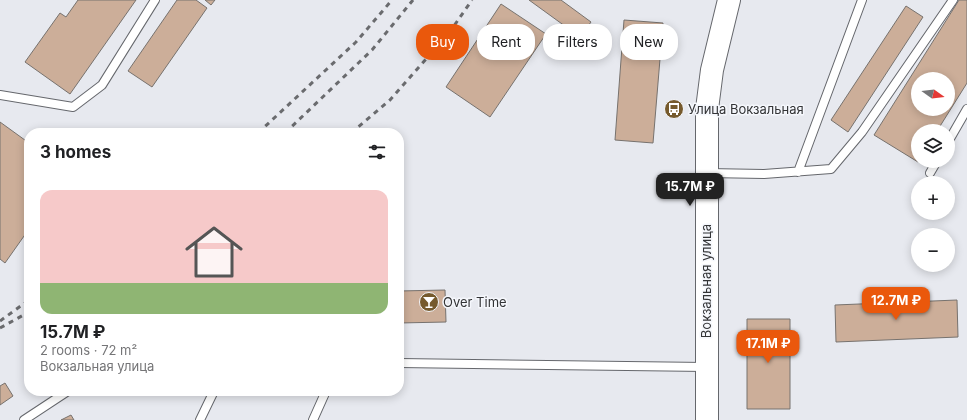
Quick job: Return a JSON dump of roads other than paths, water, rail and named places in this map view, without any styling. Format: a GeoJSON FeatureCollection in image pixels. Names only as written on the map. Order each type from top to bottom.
{"type":"FeatureCollection","features":[{"type":"Feature","properties":{"kind":"main road","name":"Вокзальная улица"},"geometry":{"type":"LineString","coordinates":[[707,420],[707,108],[712,70],[729,0]]}},
{"type":"Feature","properties":{"kind":"lane"},"geometry":{"type":"LineString","coordinates":[[0,95],[72,107],[102,85],[155,0]]}},
{"type":"Feature","properties":{"kind":"lane"},"geometry":{"type":"LineString","coordinates":[[798,172],[862,0]]}},
{"type":"Feature","properties":{"kind":"lane"},"geometry":{"type":"LineString","coordinates":[[707,173],[764,174],[831,170],[862,132],[954,0]]}},
{"type":"Feature","properties":{"kind":"lane"},"geometry":{"type":"LineString","coordinates":[[955,129],[967,108]]}},
{"type":"Feature","properties":{"kind":"lane"},"geometry":{"type":"LineString","coordinates":[[930,173],[933,168]]}},
{"type":"Feature","properties":{"kind":"lane"},"geometry":{"type":"LineString","coordinates":[[404,362],[706,366]]}},
{"type":"Feature","properties":{"kind":"lane"},"geometry":{"type":"LineString","coordinates":[[24,420],[60,396]]}},
{"type":"Feature","properties":{"kind":"lane"},"geometry":{"type":"LineString","coordinates":[[200,420],[212,396]]}},
{"type":"Feature","properties":{"kind":"lane"},"geometry":{"type":"LineString","coordinates":[[313,420],[324,396]]}},
{"type":"Feature","properties":{"kind":"railway"},"geometry":{"type":"LineString","coordinates":[[263,128],[356,42],[392,0]]}},
{"type":"Feature","properties":{"kind":"railway"},"geometry":{"type":"LineString","coordinates":[[290,128],[372,50],[413,0]]}},
{"type":"Feature","properties":{"kind":"railway"},"geometry":{"type":"LineString","coordinates":[[357,128],[390,100],[449,33],[472,0]]}},
{"type":"Feature","properties":{"kind":"railway"},"geometry":{"type":"LineString","coordinates":[[0,321],[24,304]]}},
{"type":"Feature","properties":{"kind":"railway"},"geometry":{"type":"LineString","coordinates":[[0,328],[24,315]]}},
{"type":"Feature","properties":{"kind":"place","name":"Улица Вокзальная"},"geometry":{"type":"Point","coordinates":[674,109]}},
{"type":"Feature","properties":{"kind":"place","name":"Over Time"},"geometry":{"type":"Point","coordinates":[429,302]}}]}
